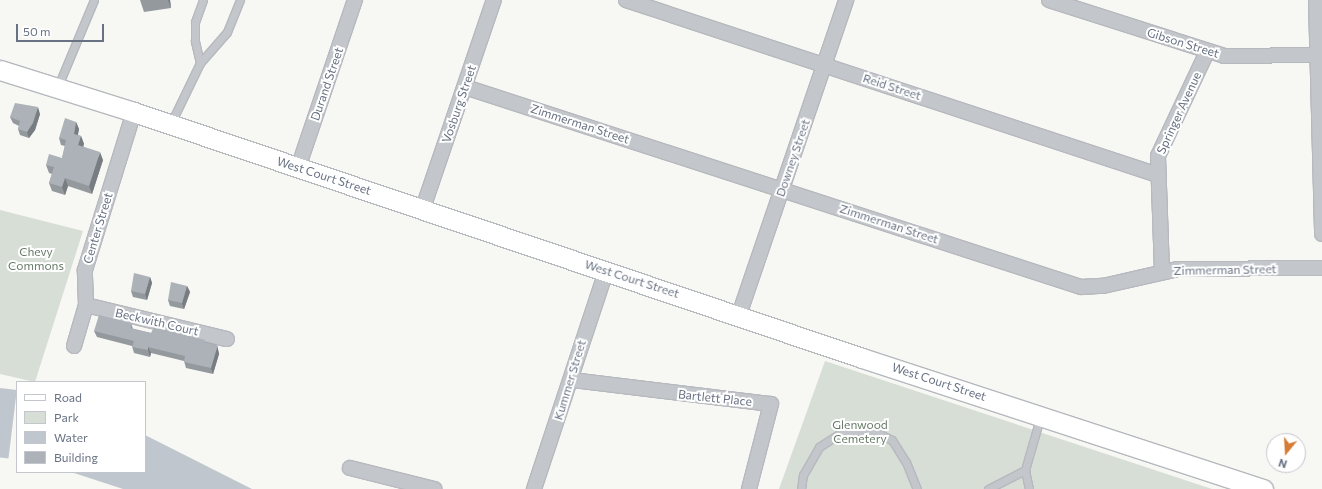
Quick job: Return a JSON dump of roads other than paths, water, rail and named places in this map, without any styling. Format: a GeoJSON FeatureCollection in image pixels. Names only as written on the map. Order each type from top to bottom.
{"type":"FeatureCollection","features":[{"type":"Feature","properties":{"kind":"street","name":"Durand Street"},"geometry":{"type":"LineString","coordinates":[[298,168],[355,0]]}},
{"type":"Feature","properties":{"kind":"street","name":"Vosburg Street"},"geometry":{"type":"LineString","coordinates":[[423,208],[494,0]]}},
{"type":"Feature","properties":{"kind":"street","name":"Reid Street"},"geometry":{"type":"LineString","coordinates":[[626,0],[1158,175]]}},
{"type":"Feature","properties":{"kind":"street","name":"Downey Street"},"geometry":{"type":"LineString","coordinates":[[739,315],[846,0]]}},
{"type":"Feature","properties":{"kind":"street","name":"Gibson Street"},"geometry":{"type":"LineString","coordinates":[[1049,0],[1207,52],[1224,56],[1320,55]]}},
{"type":"Feature","properties":{"kind":"street"},"geometry":{"type":"LineString","coordinates":[[1316,0],[1320,55],[1322,234]]}},
{"type":"Feature","properties":{"kind":"street","name":"Springer Avenue"},"geometry":{"type":"LineString","coordinates":[[1162,272],[1158,156],[1207,52]]}},
{"type":"Feature","properties":{"kind":"street","name":"West Court Street"},"geometry":{"type":"LineString","coordinates":[[0,70],[134,112],[1040,416],[1263,489]]}},
{"type":"Feature","properties":{"kind":"street","name":"Zimmerman Street"},"geometry":{"type":"LineString","coordinates":[[465,87],[1081,287],[1103,286],[1178,269],[1322,268]]}},
{"type":"Feature","properties":{"kind":"street","name":"Center Street"},"geometry":{"type":"LineString","coordinates":[[74,346],[86,305],[85,270],[134,112]]}},
{"type":"Feature","properties":{"kind":"street","name":"Kummer Street"},"geometry":{"type":"LineString","coordinates":[[534,489],[572,380],[578,352],[606,271]]}},
{"type":"Feature","properties":{"kind":"street","name":"Beckwith Court"},"geometry":{"type":"LineString","coordinates":[[86,305],[228,339]]}},
{"type":"Feature","properties":{"kind":"street","name":"Bartlett Place"},"geometry":{"type":"LineString","coordinates":[[572,380],[771,404],[749,489]]}},
{"type":"Feature","properties":{"kind":"street"},"geometry":{"type":"LineString","coordinates":[[350,468],[434,489]]}},
{"type":"Feature","properties":{"kind":"lane"},"geometry":{"type":"LineString","coordinates":[[57,88],[94,0]]}},
{"type":"Feature","properties":{"kind":"lane"},"geometry":{"type":"LineString","coordinates":[[200,63],[195,41],[195,22],[203,0]]}},
{"type":"Feature","properties":{"kind":"lane"},"geometry":{"type":"LineString","coordinates":[[170,125],[200,63],[227,32],[240,0]]}},
{"type":"Feature","properties":{"kind":"lane"},"geometry":{"type":"LineString","coordinates":[[1029,489],[1025,470],[1040,416]]}},
{"type":"Feature","properties":{"kind":"lane"},"geometry":{"type":"LineString","coordinates":[[801,489],[803,475],[819,447],[844,431],[874,431],[892,440],[906,462],[917,489]]}},
{"type":"Feature","properties":{"kind":"lane"},"geometry":{"type":"LineString","coordinates":[[988,489],[1025,470]]}},
{"type":"Feature","properties":{"kind":"water"},"geometry":{"type":"Polygon","coordinates":[[[0,388],[16,390],[8,459],[0,458],[0,388]]]}},
{"type":"Feature","properties":{"kind":"water"},"geometry":{"type":"Polygon","coordinates":[[[146,436],[252,489],[123,489],[74,473],[146,473],[146,436]]]}},
{"type":"Feature","properties":{"kind":"park label","name":"Chevy Commons"},"geometry":{"type":"Point","coordinates":[36,259]}},
{"type":"Feature","properties":{"kind":"park label","name":"Glenwood Cemetery"},"geometry":{"type":"Point","coordinates":[860,432]}}]}
